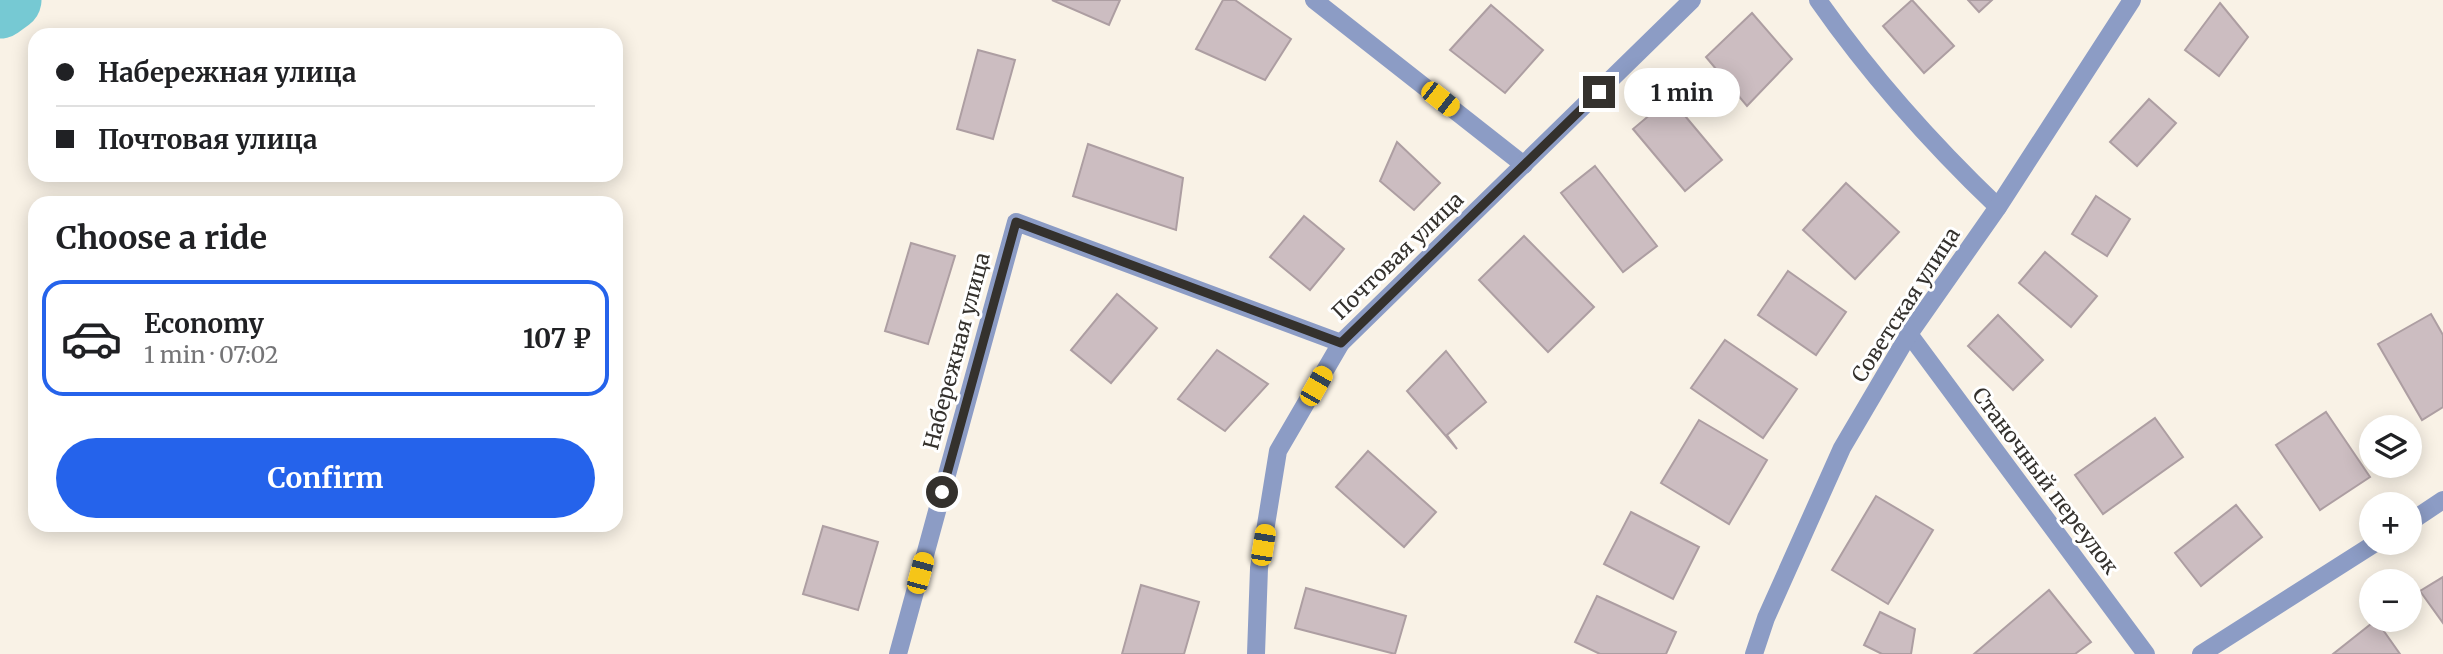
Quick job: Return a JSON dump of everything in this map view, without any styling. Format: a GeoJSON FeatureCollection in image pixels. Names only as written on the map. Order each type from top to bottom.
{"type":"FeatureCollection","features":[{"type":"Feature","properties":{"kind":"street"},"geometry":{"type":"LineString","coordinates":[[1314,0],[1524,165]]}},
{"type":"Feature","properties":{"kind":"street","name":"Почтовая улица"},"geometry":{"type":"LineString","coordinates":[[1256,654],[1259,568],[1278,451],[1341,343],[1692,0]]}},
{"type":"Feature","properties":{"kind":"street"},"geometry":{"type":"LineString","coordinates":[[1818,0],[1894,100],[1945,157],[1998,207]]}},
{"type":"Feature","properties":{"kind":"street","name":"Советская улица"},"geometry":{"type":"LineString","coordinates":[[1754,654],[1766,618],[1842,448],[1909,334],[1998,207],[2132,0]]}},
{"type":"Feature","properties":{"kind":"street","name":"Набережная улица"},"geometry":{"type":"LineString","coordinates":[[898,654],[1016,222],[1341,343]]}},
{"type":"Feature","properties":{"kind":"street","name":"Станочный переулок"},"geometry":{"type":"LineString","coordinates":[[1909,334],[2146,654]]}},
{"type":"Feature","properties":{"kind":"street"},"geometry":{"type":"LineString","coordinates":[[2422,514],[2443,500]]}},
{"type":"Feature","properties":{"kind":"street"},"geometry":{"type":"LineString","coordinates":[[2201,654],[2359,553]]}},
{"type":"Feature","properties":{"kind":"building"},"geometry":{"type":"Polygon","coordinates":[[[1052,0],[1120,0],[1109,25],[1052,0]]]}},
{"type":"Feature","properties":{"kind":"building"},"geometry":{"type":"Polygon","coordinates":[[[1223,0],[1235,0],[1291,39],[1265,80],[1196,49],[1223,0]]]}},
{"type":"Feature","properties":{"kind":"building"},"geometry":{"type":"Polygon","coordinates":[[[1912,0],[1954,46],[1924,73],[1883,26],[1912,0]]]}},
{"type":"Feature","properties":{"kind":"building"},"geometry":{"type":"Polygon","coordinates":[[[1968,0],[1992,0],[1979,12],[1968,0]]]}},
{"type":"Feature","properties":{"kind":"building"},"geometry":{"type":"Polygon","coordinates":[[[2220,3],[2248,37],[2219,76],[2185,50],[2220,3]]]}},
{"type":"Feature","properties":{"kind":"building"},"geometry":{"type":"Polygon","coordinates":[[[1491,5],[1543,50],[1505,93],[1450,50],[1491,5]]]}},
{"type":"Feature","properties":{"kind":"building"},"geometry":{"type":"Polygon","coordinates":[[[1752,13],[1792,59],[1747,106],[1706,57],[1752,13]]]}},
{"type":"Feature","properties":{"kind":"building"},"geometry":{"type":"Polygon","coordinates":[[[978,50],[1015,60],[993,139],[957,129],[978,50]]]}},
{"type":"Feature","properties":{"kind":"building"},"geometry":{"type":"Polygon","coordinates":[[[1670,98],[1722,160],[1685,191],[1633,129],[1670,98]]]}},
{"type":"Feature","properties":{"kind":"building"},"geometry":{"type":"Polygon","coordinates":[[[2149,99],[2176,123],[2137,166],[2110,142],[2149,99]]]}},
{"type":"Feature","properties":{"kind":"building"},"geometry":{"type":"Polygon","coordinates":[[[1397,142],[1440,183],[1414,210],[1380,181],[1397,142]]]}},
{"type":"Feature","properties":{"kind":"building"},"geometry":{"type":"Polygon","coordinates":[[[1088,144],[1183,178],[1176,230],[1073,196],[1088,144]]]}},
{"type":"Feature","properties":{"kind":"building"},"geometry":{"type":"Polygon","coordinates":[[[1595,166],[1657,246],[1623,272],[1561,193],[1595,166]]]}},
{"type":"Feature","properties":{"kind":"building"},"geometry":{"type":"Polygon","coordinates":[[[1846,183],[1899,232],[1855,279],[1803,230],[1846,183]]]}},
{"type":"Feature","properties":{"kind":"building"},"geometry":{"type":"Polygon","coordinates":[[[2096,196],[2130,219],[2107,256],[2072,234],[2096,196]]]}},
{"type":"Feature","properties":{"kind":"building"},"geometry":{"type":"Polygon","coordinates":[[[1304,216],[1344,249],[1310,290],[1270,257],[1304,216]]]}},
{"type":"Feature","properties":{"kind":"building"},"geometry":{"type":"Polygon","coordinates":[[[1524,236],[1594,307],[1548,352],[1479,280],[1524,236]]]}},
{"type":"Feature","properties":{"kind":"building"},"geometry":{"type":"Polygon","coordinates":[[[911,243],[955,256],[928,344],[885,331],[911,243]]]}},
{"type":"Feature","properties":{"kind":"building"},"geometry":{"type":"Polygon","coordinates":[[[2045,252],[2097,296],[2071,327],[2019,283],[2045,252]]]}},
{"type":"Feature","properties":{"kind":"building"},"geometry":{"type":"Polygon","coordinates":[[[1788,271],[1846,312],[1816,355],[1758,315],[1788,271]]]}},
{"type":"Feature","properties":{"kind":"building"},"geometry":{"type":"Polygon","coordinates":[[[1117,294],[1157,328],[1111,383],[1071,350],[1117,294]]]}},
{"type":"Feature","properties":{"kind":"building"},"geometry":{"type":"Polygon","coordinates":[[[2431,314],[2443,335],[2443,407],[2422,420],[2422,415],[2419,415],[2378,344],[2431,314]]]}},
{"type":"Feature","properties":{"kind":"building"},"geometry":{"type":"Polygon","coordinates":[[[1998,315],[2043,360],[2013,390],[1968,346],[1998,315]]]}},
{"type":"Feature","properties":{"kind":"building"},"geometry":{"type":"Polygon","coordinates":[[[1725,340],[1797,389],[1763,438],[1691,388],[1725,340]]]}},
{"type":"Feature","properties":{"kind":"building"},"geometry":{"type":"Polygon","coordinates":[[[1217,350],[1268,384],[1225,431],[1178,399],[1217,350]]]}},
{"type":"Feature","properties":{"kind":"building"},"geometry":{"type":"Polygon","coordinates":[[[1446,351],[1486,402],[1447,435],[1457,449],[1407,391],[1446,351]]]}},
{"type":"Feature","properties":{"kind":"building"},"geometry":{"type":"Polygon","coordinates":[[[2326,412],[2359,461],[2359,478],[2368,478],[2320,510],[2276,445],[2326,412]]]}},
{"type":"Feature","properties":{"kind":"building"},"geometry":{"type":"Polygon","coordinates":[[[2155,418],[2183,457],[2103,514],[2075,475],[2155,418]]]}},
{"type":"Feature","properties":{"kind":"building"},"geometry":{"type":"Polygon","coordinates":[[[1699,420],[1767,460],[1729,524],[1661,483],[1699,420]]]}},
{"type":"Feature","properties":{"kind":"building"},"geometry":{"type":"Polygon","coordinates":[[[1368,451],[1436,512],[1404,547],[1336,487],[1368,451]]]}},
{"type":"Feature","properties":{"kind":"building"},"geometry":{"type":"Polygon","coordinates":[[[1876,496],[1933,530],[1888,604],[1832,570],[1876,496]]]}},
{"type":"Feature","properties":{"kind":"building"},"geometry":{"type":"Polygon","coordinates":[[[2236,505],[2262,537],[2201,586],[2175,553],[2236,505]]]}},
{"type":"Feature","properties":{"kind":"building"},"geometry":{"type":"Polygon","coordinates":[[[1631,512],[1699,547],[1673,599],[1604,564],[1631,512]]]}},
{"type":"Feature","properties":{"kind":"building"},"geometry":{"type":"Polygon","coordinates":[[[823,526],[878,542],[858,610],[803,594],[823,526]]]}},
{"type":"Feature","properties":{"kind":"building"},"geometry":{"type":"Polygon","coordinates":[[[2443,577],[2443,623],[2422,594],[2422,590],[2443,577]]]}},
{"type":"Feature","properties":{"kind":"building"},"geometry":{"type":"Polygon","coordinates":[[[1141,585],[1199,602],[1184,654],[1122,654],[1141,585]]]}},
{"type":"Feature","properties":{"kind":"building"},"geometry":{"type":"Polygon","coordinates":[[[1306,588],[1406,616],[1395,654],[1295,628],[1306,588]]]}},
{"type":"Feature","properties":{"kind":"building"},"geometry":{"type":"Polygon","coordinates":[[[2049,590],[2091,642],[2075,654],[1974,654],[2049,590]]]}},
{"type":"Feature","properties":{"kind":"building"},"geometry":{"type":"Polygon","coordinates":[[[1597,596],[1676,632],[1666,654],[1600,654],[1575,642],[1597,596]]]}},
{"type":"Feature","properties":{"kind":"building"},"geometry":{"type":"Polygon","coordinates":[[[1880,612],[1915,629],[1911,654],[1882,654],[1864,645],[1880,612]]]}},
{"type":"Feature","properties":{"kind":"building"},"geometry":{"type":"Polygon","coordinates":[[[2361,632],[2384,632],[2400,654],[2333,654],[2361,632]]]}},
{"type":"Feature","properties":{"kind":"waterway"},"geometry":{"type":"LineString","coordinates":[[0,8],[11,0]]}},
{"type":"Feature","properties":{"kind":"route"},"geometry":{"type":"LineString","coordinates":[[942,492],[1016,222],[1341,343],[1599,92]]}}]}
